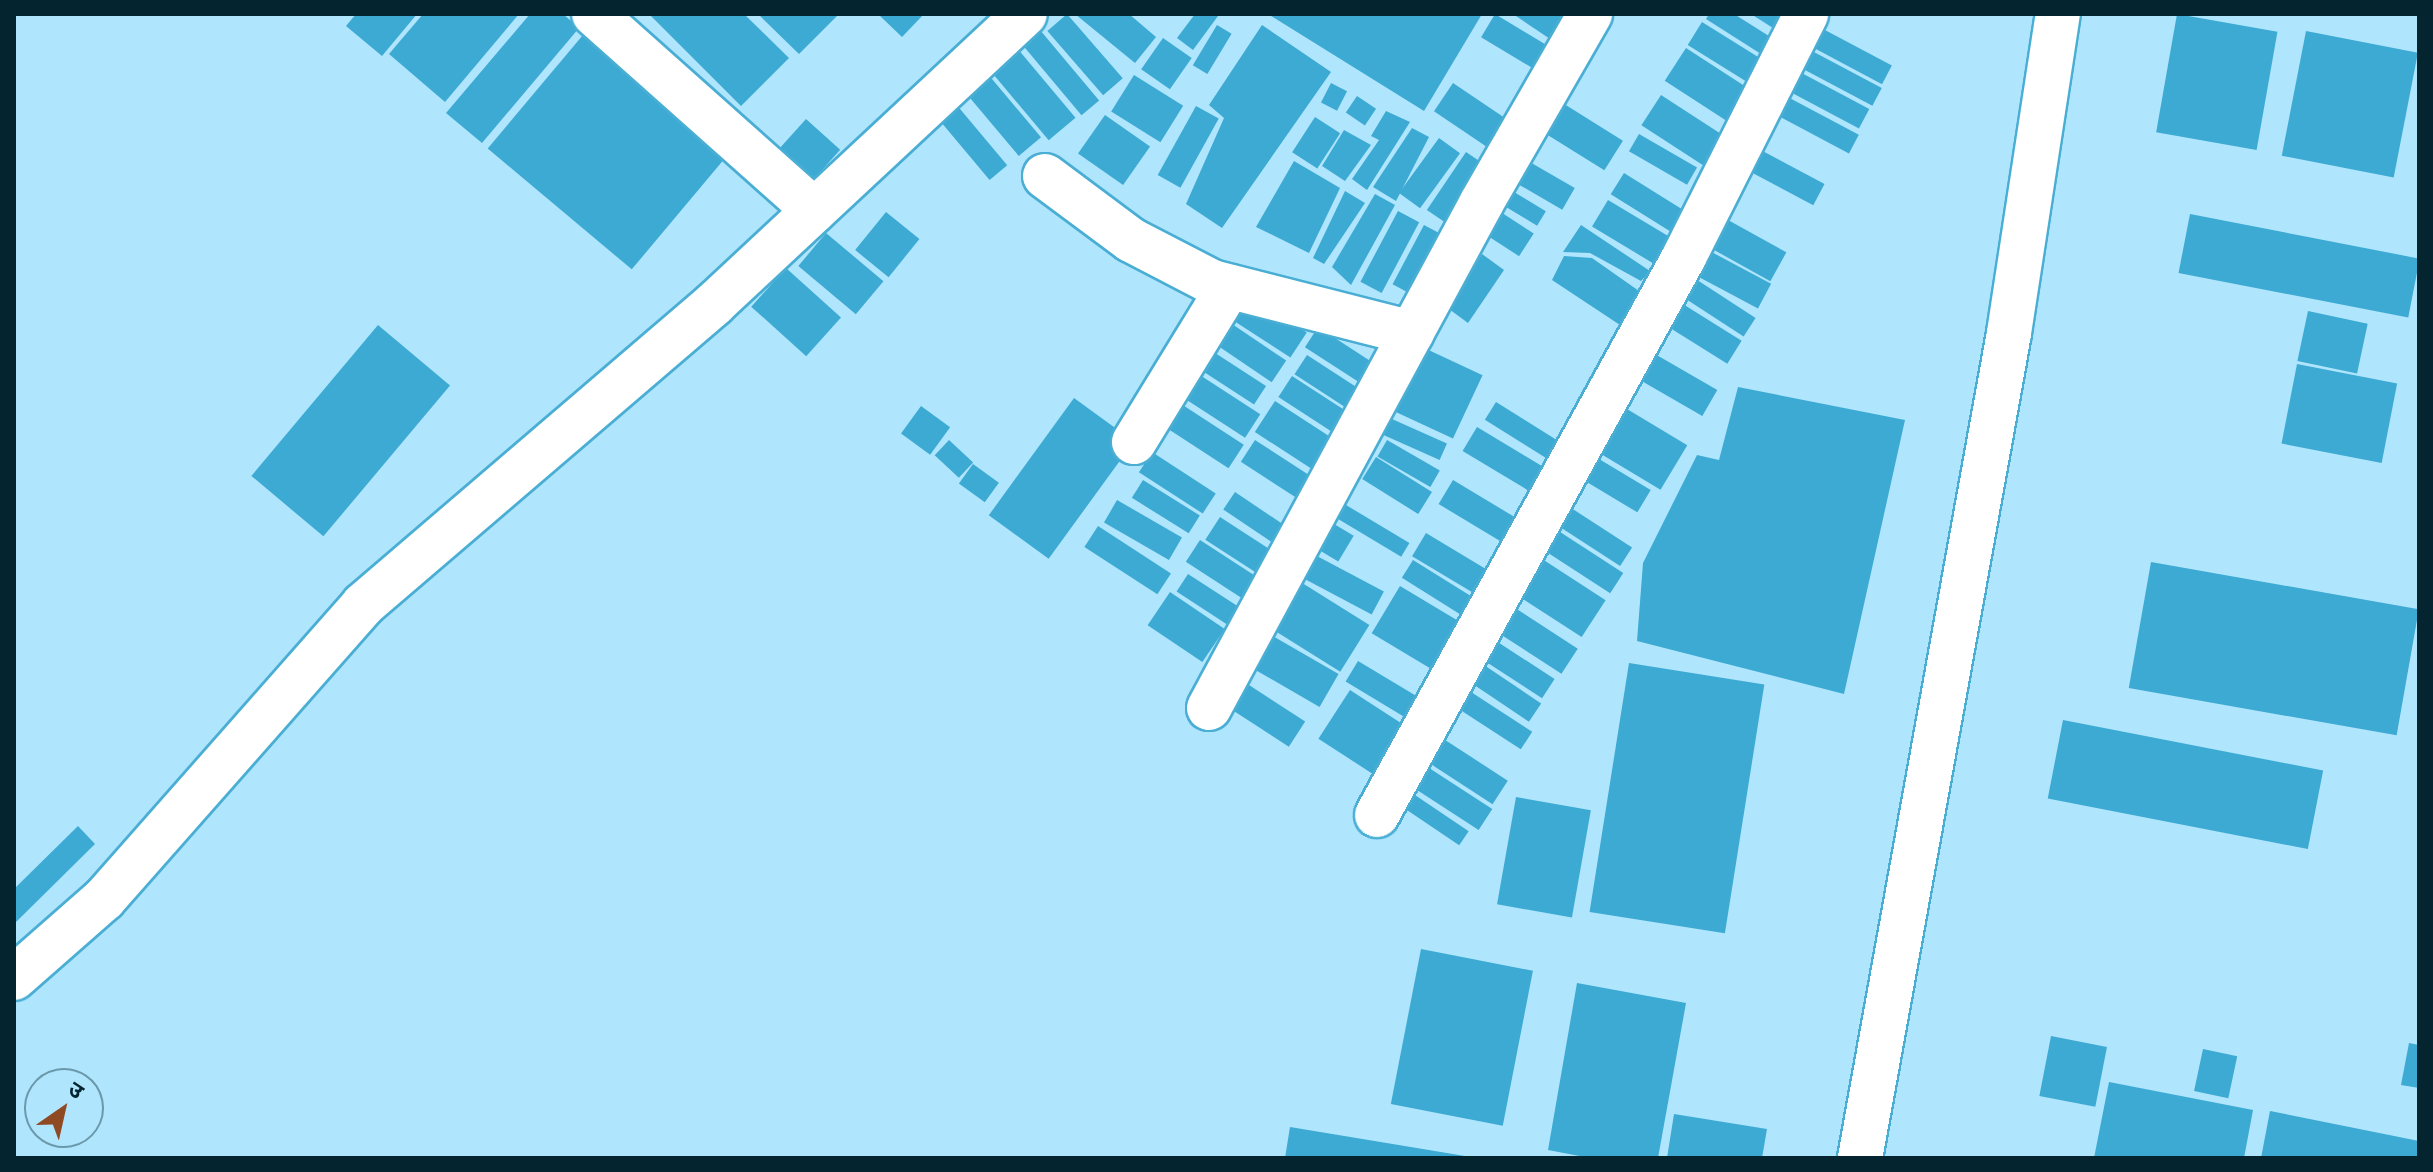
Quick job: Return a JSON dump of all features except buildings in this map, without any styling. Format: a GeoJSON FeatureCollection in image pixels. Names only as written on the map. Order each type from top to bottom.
{"type":"FeatureCollection","features":[{"type":"Feature","properties":{"kind":"street"},"geometry":{"type":"LineString","coordinates":[[594,14],[814,210]]}},
{"type":"Feature","properties":{"kind":"street"},"geometry":{"type":"LineString","coordinates":[[14,978],[104,899],[363,605],[649,361],[1025,14]]}},
{"type":"Feature","properties":{"kind":"street"},"geometry":{"type":"LineString","coordinates":[[1209,708],[1412,333],[1590,14]]}},
{"type":"Feature","properties":{"kind":"street"},"geometry":{"type":"LineString","coordinates":[[1377,815],[1684,257],[1806,14]]}},
{"type":"Feature","properties":{"kind":"street"},"geometry":{"type":"LineString","coordinates":[[1860,1158],[2009,333],[2058,14]]}},
{"type":"Feature","properties":{"kind":"street"},"geometry":{"type":"LineString","coordinates":[[1045,176],[1131,240],[1229,287],[1412,333]]}},
{"type":"Feature","properties":{"kind":"street"},"geometry":{"type":"LineString","coordinates":[[1134,442],[1229,287]]}}]}
